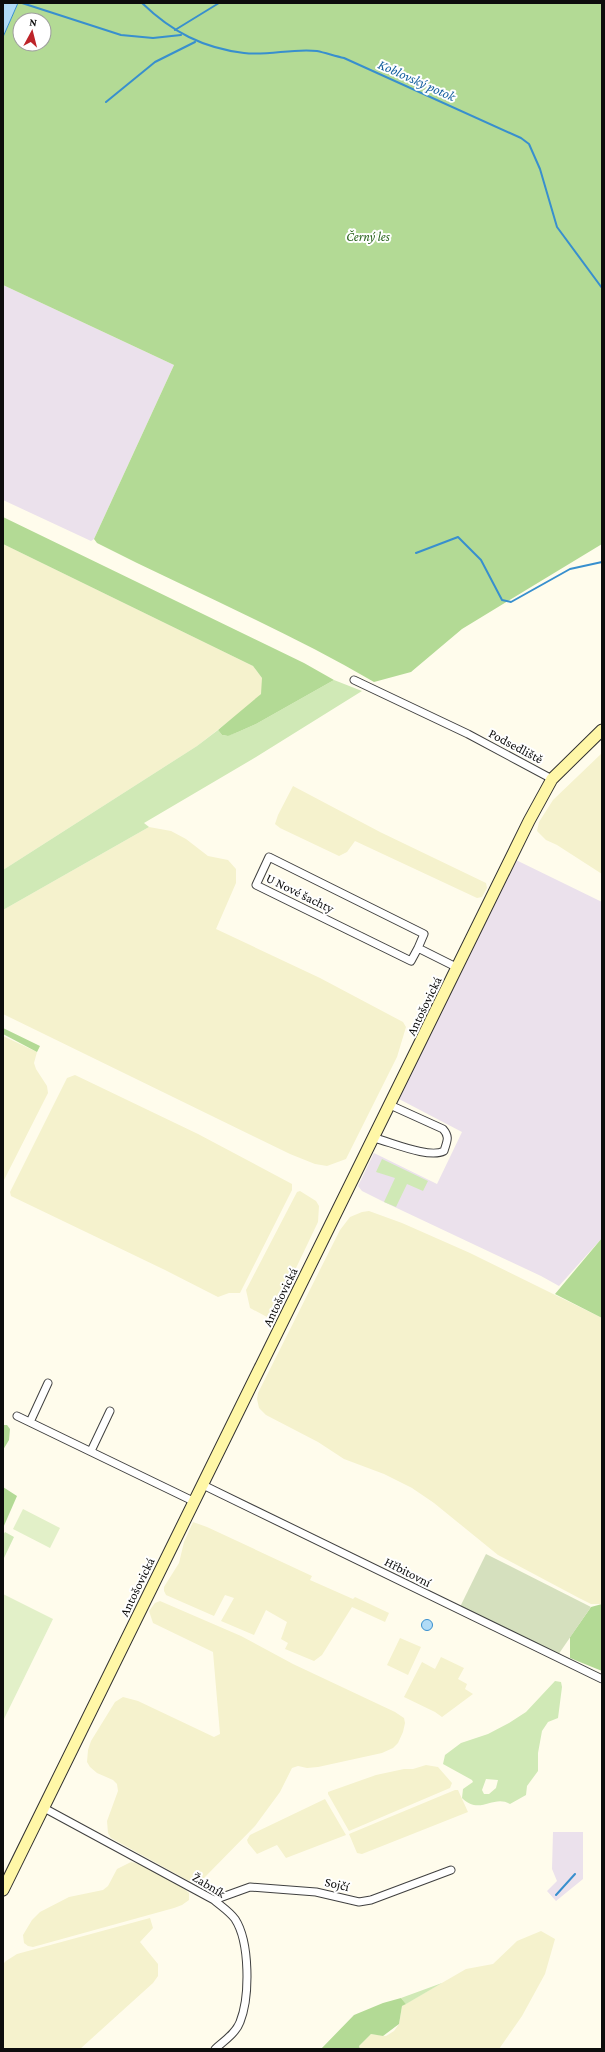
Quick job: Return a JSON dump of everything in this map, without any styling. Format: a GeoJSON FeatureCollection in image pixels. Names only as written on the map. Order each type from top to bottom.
{"type":"FeatureCollection","features":[{"type":"Feature","properties":{"kind":"street","name":"Podsedliště"},"geometry":{"type":"LineString","coordinates":[[354,680],[468,734],[552,779]]}},
{"type":"Feature","properties":{"kind":"street","name":"Antošovická"},"geometry":{"type":"LineString","coordinates":[[4,1886],[44,1808],[458,968],[511,856],[552,779],[602,730]]}},
{"type":"Feature","properties":{"kind":"street","name":"U Nové šachty"},"geometry":{"type":"LineString","coordinates":[[269,857],[424,934],[418,948],[411,961],[256,885],[269,857]]}},
{"type":"Feature","properties":{"kind":"street"},"geometry":{"type":"LineString","coordinates":[[418,948],[458,968]]}},
{"type":"Feature","properties":{"kind":"street"},"geometry":{"type":"LineString","coordinates":[[374,1138],[429,1153],[438,1154],[444,1151],[448,1139],[447,1134],[443,1129],[390,1105]]}},
{"type":"Feature","properties":{"kind":"street"},"geometry":{"type":"LineString","coordinates":[[30,1422],[48,1383]]}},
{"type":"Feature","properties":{"kind":"street"},"geometry":{"type":"LineString","coordinates":[[91,1451],[110,1411]]}},
{"type":"Feature","properties":{"kind":"street"},"geometry":{"type":"LineString","coordinates":[[17,1416],[194,1502]]}},
{"type":"Feature","properties":{"kind":"street","name":"Hřbitovní"},"geometry":{"type":"LineString","coordinates":[[203,1485],[602,1679]]}},
{"type":"Feature","properties":{"kind":"street","name":"Žabník"},"geometry":{"type":"LineString","coordinates":[[44,1808],[214,1900],[234,1918],[241,1932],[246,1970],[246,2001],[240,2023],[233,2033],[216,2049]]}},
{"type":"Feature","properties":{"kind":"street","name":"Sojčí"},"geometry":{"type":"LineString","coordinates":[[214,1900],[250,1887],[316,1892],[359,1902],[371,1900],[451,1870]]}},
{"type":"Feature","properties":{"kind":"shaded area"},"geometry":{"type":"Polygon","coordinates":[[[3,285],[174,365],[94,539],[91,541],[3,500],[3,285]]]}},
{"type":"Feature","properties":{"kind":"shaded area"},"geometry":{"type":"Polygon","coordinates":[[[3,544],[253,666],[262,678],[263,687],[261,694],[256,700],[197,746],[3,870],[3,544]]]}},
{"type":"Feature","properties":{"kind":"shaded area"},"geometry":{"type":"Polygon","coordinates":[[[602,753],[602,874],[557,845],[546,840],[537,831],[539,822],[553,800],[602,753]]]}},
{"type":"Feature","properties":{"kind":"shaded area"},"geometry":{"type":"Polygon","coordinates":[[[293,786],[380,832],[486,883],[487,888],[482,897],[477,898],[355,841],[347,852],[339,856],[280,828],[275,824],[293,786]]]}},
{"type":"Feature","properties":{"kind":"shaded area"},"geometry":{"type":"Polygon","coordinates":[[[149,827],[171,831],[186,839],[208,856],[228,860],[236,869],[236,883],[216,929],[320,978],[403,1022],[406,1027],[397,1057],[346,1159],[327,1166],[315,1164],[290,1154],[3,1014],[3,910],[149,827]]]}},
{"type":"Feature","properties":{"kind":"shaded area"},"geometry":{"type":"Polygon","coordinates":[[[516,860],[602,902],[602,1238],[559,1286],[541,1276],[384,1202],[362,1191],[358,1186],[374,1153],[437,1184],[462,1132],[399,1099],[516,860]]]}},
{"type":"Feature","properties":{"kind":"shaded area"},"geometry":{"type":"Polygon","coordinates":[[[3,1036],[37,1052],[34,1063],[36,1069],[47,1086],[48,1093],[3,1182],[3,1036]]]}},
{"type":"Feature","properties":{"kind":"shaded area"},"geometry":{"type":"Polygon","coordinates":[[[75,1075],[198,1134],[292,1184],[292,1190],[240,1293],[229,1293],[218,1297],[11,1196],[10,1192],[67,1078],[75,1075]]]}},
{"type":"Feature","properties":{"kind":"shaded area"},"geometry":{"type":"Polygon","coordinates":[[[300,1191],[316,1201],[319,1206],[318,1222],[275,1312],[267,1317],[250,1308],[246,1290],[297,1192],[300,1191]]]}},
{"type":"Feature","properties":{"kind":"shaded area"},"geometry":{"type":"Polygon","coordinates":[[[369,1211],[402,1223],[470,1253],[602,1318],[602,1604],[591,1604],[498,1555],[434,1503],[412,1488],[384,1474],[344,1459],[318,1442],[266,1415],[259,1408],[257,1399],[258,1393],[340,1230],[350,1217],[369,1211]]]}},
{"type":"Feature","properties":{"kind":"shaded area"},"geometry":{"type":"Polygon","coordinates":[[[193,1522],[207,1527],[312,1576],[310,1580],[353,1599],[355,1597],[389,1613],[385,1622],[352,1607],[322,1655],[314,1661],[285,1649],[288,1643],[281,1639],[287,1622],[266,1610],[254,1635],[221,1621],[234,1598],[225,1595],[214,1616],[166,1595],[164,1587],[179,1563],[184,1542],[193,1522]]]}},
{"type":"Feature","properties":{"kind":"shaded area"},"geometry":{"type":"Polygon","coordinates":[[[160,1601],[241,1636],[293,1664],[395,1712],[404,1718],[405,1723],[398,1743],[393,1748],[382,1753],[318,1767],[307,1768],[298,1766],[292,1768],[280,1792],[255,1826],[204,1878],[195,1882],[187,1880],[111,1838],[108,1833],[107,1821],[118,1791],[117,1784],[113,1780],[97,1773],[87,1762],[88,1750],[91,1741],[115,1702],[123,1697],[138,1701],[214,1737],[220,1734],[213,1652],[153,1623],[149,1611],[155,1603],[160,1601]]]}},
{"type":"Feature","properties":{"kind":"shaded area"},"geometry":{"type":"Polygon","coordinates":[[[400,1638],[421,1647],[408,1675],[387,1665],[400,1638]]]}},
{"type":"Feature","properties":{"kind":"shaded area"},"geometry":{"type":"Polygon","coordinates":[[[441,1657],[464,1668],[458,1679],[467,1684],[465,1689],[473,1694],[442,1717],[404,1697],[422,1662],[435,1669],[441,1657]]]}},
{"type":"Feature","properties":{"kind":"shaded area"},"geometry":{"type":"Polygon","coordinates":[[[426,1765],[438,1767],[452,1783],[450,1788],[349,1831],[328,1794],[328,1792],[376,1775],[404,1769],[413,1769],[426,1765]]]}},
{"type":"Feature","properties":{"kind":"shaded area"},"geometry":{"type":"Polygon","coordinates":[[[458,1790],[468,1812],[362,1854],[357,1853],[349,1834],[458,1790]]]}},
{"type":"Feature","properties":{"kind":"shaded area"},"geometry":{"type":"Polygon","coordinates":[[[325,1799],[346,1835],[286,1858],[277,1845],[257,1854],[248,1843],[247,1840],[250,1835],[325,1799]]]}},
{"type":"Feature","properties":{"kind":"shaded area"},"geometry":{"type":"Polygon","coordinates":[[[553,1832],[583,1832],[583,1879],[556,1901],[547,1891],[557,1881],[552,1869],[553,1832]]]}},
{"type":"Feature","properties":{"kind":"shaded area"},"geometry":{"type":"Polygon","coordinates":[[[131,1862],[139,1864],[182,1887],[189,1893],[189,1900],[174,1908],[33,1947],[24,1943],[23,1935],[32,1920],[40,1912],[69,1897],[103,1890],[108,1886],[117,1869],[131,1862]]]}},
{"type":"Feature","properties":{"kind":"shaded area"},"geometry":{"type":"Polygon","coordinates":[[[150,1918],[153,1928],[140,1942],[158,1964],[158,1976],[153,1983],[80,2049],[3,2049],[3,1964],[6,1961],[17,1954],[150,1918]]]}},
{"type":"Feature","properties":{"kind":"shaded area"},"geometry":{"type":"Polygon","coordinates":[[[541,1931],[555,1939],[545,1974],[522,2016],[499,2049],[360,2049],[359,2046],[371,2034],[386,2036],[394,2031],[399,2024],[402,2006],[466,1969],[493,1964],[517,1941],[541,1931]]]}},
{"type":"Feature","properties":{"kind":"green space","name":"Černý les"},"geometry":{"type":"Polygon","coordinates":[[[18,3],[602,3],[602,544],[462,629],[411,672],[374,682],[306,645],[97,543],[94,539],[174,365],[3,285],[3,37],[12,17],[12,52],[52,52],[52,12],[14,12],[18,3]]]}},
{"type":"Feature","properties":{"kind":"green space"},"geometry":{"type":"Polygon","coordinates":[[[3,517],[304,663],[334,680],[256,724],[228,736],[222,735],[218,730],[261,694],[262,678],[253,666],[3,544],[3,517]]]}},
{"type":"Feature","properties":{"kind":"green space"},"geometry":{"type":"Polygon","coordinates":[[[334,680],[362,691],[251,760],[144,823],[149,827],[3,910],[3,870],[197,746],[218,730],[222,735],[227,736],[238,732],[256,724],[334,680]]]}},
{"type":"Feature","properties":{"kind":"green space"},"geometry":{"type":"Polygon","coordinates":[[[3,1028],[40,1046],[37,1052],[3,1034],[3,1028]]]}},
{"type":"Feature","properties":{"kind":"green space"},"geometry":{"type":"Polygon","coordinates":[[[382,1159],[428,1181],[423,1191],[407,1184],[396,1207],[384,1202],[395,1178],[376,1172],[382,1159]]]}},
{"type":"Feature","properties":{"kind":"green space"},"geometry":{"type":"Polygon","coordinates":[[[602,1238],[602,1318],[555,1294],[602,1238]]]}},
{"type":"Feature","properties":{"kind":"green space"},"geometry":{"type":"Polygon","coordinates":[[[3,1425],[7,1425],[10,1429],[9,1440],[3,1450],[3,1425]]]}},
{"type":"Feature","properties":{"kind":"green space"},"geometry":{"type":"Polygon","coordinates":[[[3,1487],[17,1496],[3,1528],[3,1487]]]}},
{"type":"Feature","properties":{"kind":"green space"},"geometry":{"type":"Polygon","coordinates":[[[23,1509],[60,1528],[50,1548],[13,1529],[23,1509]]]}},
{"type":"Feature","properties":{"kind":"green space"},"geometry":{"type":"Polygon","coordinates":[[[5,1532],[14,1537],[4,1558],[3,1535],[5,1532]]]}},
{"type":"Feature","properties":{"kind":"green space"},"geometry":{"type":"Polygon","coordinates":[[[486,1554],[591,1607],[558,1655],[460,1607],[486,1554]]]}},
{"type":"Feature","properties":{"kind":"green space"},"geometry":{"type":"Polygon","coordinates":[[[3,1594],[53,1619],[3,1721],[3,1594]]]}},
{"type":"Feature","properties":{"kind":"green space"},"geometry":{"type":"Polygon","coordinates":[[[602,1604],[602,1671],[570,1658],[570,1637],[591,1607],[602,1604]]]}},
{"type":"Feature","properties":{"kind":"green space"},"geometry":{"type":"Polygon","coordinates":[[[555,1681],[561,1682],[562,1687],[558,1718],[548,1722],[542,1731],[538,1753],[538,1771],[527,1786],[526,1795],[510,1804],[498,1801],[481,1805],[469,1803],[462,1798],[463,1789],[473,1782],[472,1780],[443,1764],[445,1755],[461,1743],[488,1734],[526,1712],[555,1681]],[[486,1779],[482,1790],[484,1794],[489,1794],[496,1788],[498,1780],[486,1779]]]}},
{"type":"Feature","properties":{"kind":"green space"},"geometry":{"type":"Polygon","coordinates":[[[442,1983],[406,2004],[401,1998],[442,1983]]]}},
{"type":"Feature","properties":{"kind":"green space"},"geometry":{"type":"Polygon","coordinates":[[[401,1998],[406,2004],[402,2006],[399,2024],[383,2036],[371,2034],[359,2046],[360,2049],[321,2049],[354,2015],[383,2003],[401,1998]]]}},
{"type":"Feature","properties":{"kind":"water"},"geometry":{"type":"Polygon","coordinates":[[[3,3],[18,3],[14,12],[12,12],[12,17],[3,37],[3,3]]]}},
{"type":"Feature","properties":{"kind":"water"},"geometry":{"type":"Polygon","coordinates":[[[425,1620],[429,1620],[431,1621],[431,1629],[425,1630],[422,1627],[422,1623],[425,1620]]]}},
{"type":"Feature","properties":{"kind":"waterway"},"geometry":{"type":"LineString","coordinates":[[22,3],[121,35],[153,38],[181,35]]}},
{"type":"Feature","properties":{"kind":"waterway","name":"Koblovský potok"},"geometry":{"type":"LineString","coordinates":[[142,3],[165,22],[202,43],[229,51],[253,54],[308,50],[344,58],[521,138],[529,144],[540,169],[557,227],[602,288]]}},
{"type":"Feature","properties":{"kind":"waterway"},"geometry":{"type":"LineString","coordinates":[[175,30],[219,3]]}},
{"type":"Feature","properties":{"kind":"waterway"},"geometry":{"type":"LineString","coordinates":[[106,102],[155,62],[195,42]]}},
{"type":"Feature","properties":{"kind":"waterway"},"geometry":{"type":"LineString","coordinates":[[416,553],[458,537],[481,560],[502,600],[511,602],[570,569],[602,562]]}},
{"type":"Feature","properties":{"kind":"waterway"},"geometry":{"type":"LineString","coordinates":[[556,1895],[575,1874]]}}]}
